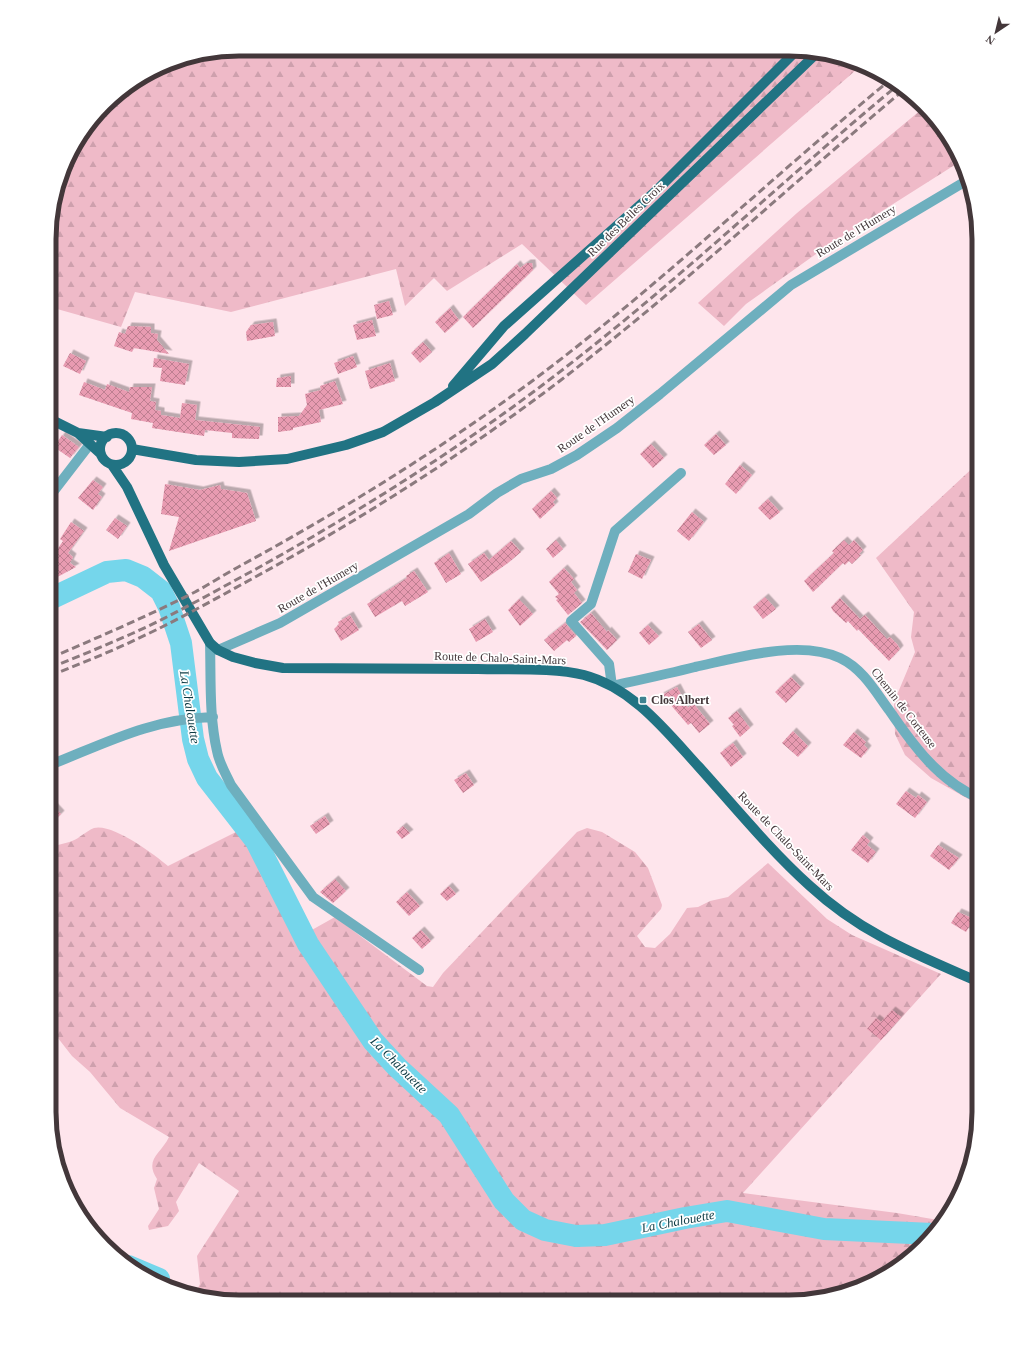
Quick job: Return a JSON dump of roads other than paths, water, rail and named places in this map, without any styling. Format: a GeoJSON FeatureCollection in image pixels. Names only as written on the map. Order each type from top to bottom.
{"type":"FeatureCollection","features":[{"type":"Feature","properties":{"kind":"main road","name":"Rue des Belles Croix"},"geometry":{"type":"LineString","coordinates":[[447,394],[504,326],[656,191],[791,56]]}},
{"type":"Feature","properties":{"kind":"main road","name":"Rue des Belles Croix"},"geometry":{"type":"LineString","coordinates":[[132,449],[196,460],[239,462],[287,459],[346,445],[383,432],[447,394],[492,364],[812,58]]}},
{"type":"Feature","properties":{"kind":"main road"},"geometry":{"type":"LineString","coordinates":[[480,353],[492,364]]}},
{"type":"Feature","properties":{"kind":"main road"},"geometry":{"type":"LineString","coordinates":[[56,422],[78,432],[107,437],[121,434],[129,440],[132,449],[129,458],[122,464],[112,464],[104,459],[101,454],[78,432]]}},
{"type":"Feature","properties":{"kind":"main road"},"geometry":{"type":"LineString","coordinates":[[101,454],[101,445],[107,437]]}},
{"type":"Feature","properties":{"kind":"main road","name":"Route de Chalo-Saint-Mars"},"geometry":{"type":"LineString","coordinates":[[126,462],[127,487]]}},
{"type":"Feature","properties":{"kind":"main road","name":"Route de Chalo-Saint-Mars"},"geometry":{"type":"LineString","coordinates":[[112,464],[127,487],[164,565],[210,643],[218,650],[255,664],[283,668],[539,670],[583,674],[612,686],[644,707],[780,856],[809,886],[837,910],[887,942],[972,979]]}},
{"type":"Feature","properties":{"kind":"street","name":"Route de l'Humery"},"geometry":{"type":"LineString","coordinates":[[218,650],[247,639],[287,620],[469,514],[497,493],[521,479],[551,469],[577,455],[617,428],[660,394],[791,285],[963,183]]}},
{"type":"Feature","properties":{"kind":"street"},"geometry":{"type":"LineString","coordinates":[[56,488],[90,444]]}},
{"type":"Feature","properties":{"kind":"street"},"geometry":{"type":"LineString","coordinates":[[612,686],[609,664],[571,621],[591,604],[615,530],[681,473]]}},
{"type":"Feature","properties":{"kind":"street"},"geometry":{"type":"LineString","coordinates":[[210,643],[213,717],[217,751],[222,767],[231,784],[313,897],[419,970]]}},
{"type":"Feature","properties":{"kind":"street","name":"Chemin de Corteuse"},"geometry":{"type":"LineString","coordinates":[[612,686],[740,657],[787,650],[827,654],[840,658],[865,676],[912,743],[942,774],[972,795]]}},
{"type":"Feature","properties":{"kind":"street"},"geometry":{"type":"LineString","coordinates":[[56,763],[132,731],[158,724],[213,717]]}},
{"type":"Feature","properties":{"kind":"waterway","name":"La Chalouette"},"geometry":{"type":"LineString","coordinates":[[56,596],[107,572],[126,570],[143,577],[161,591],[169,607],[181,643],[193,739],[198,759],[207,778],[256,841],[308,944],[373,1041],[397,1067],[449,1115],[504,1201],[523,1220],[545,1230],[576,1236],[605,1235],[685,1218],[727,1211],[824,1229],[926,1234]]}},
{"type":"Feature","properties":{"kind":"railway"},"geometry":{"type":"LineString","coordinates":[[56,655],[141,618],[201,589],[360,497],[477,421],[552,366],[638,297],[885,84]]}},
{"type":"Feature","properties":{"kind":"railway"},"geometry":{"type":"LineString","coordinates":[[56,666],[147,627],[256,569],[372,501],[485,427],[557,374],[644,304],[893,89]]}},
{"type":"Feature","properties":{"kind":"railway"},"geometry":{"type":"LineString","coordinates":[[56,674],[115,649],[197,609],[336,531],[451,459],[561,380],[649,310],[899,94]]}},
{"type":"Feature","properties":{"kind":"place","name":"Clos Albert"},"geometry":{"type":"Point","coordinates":[643,700]}}]}
